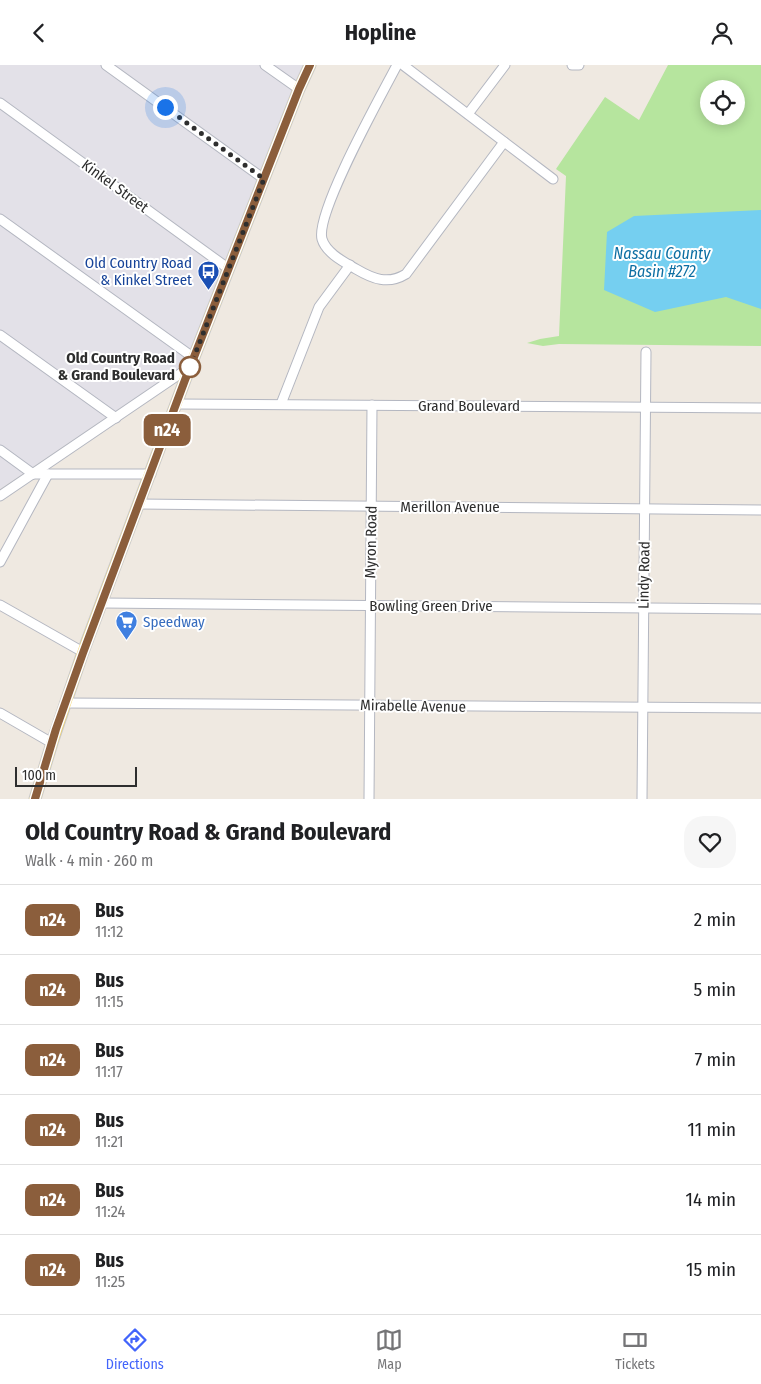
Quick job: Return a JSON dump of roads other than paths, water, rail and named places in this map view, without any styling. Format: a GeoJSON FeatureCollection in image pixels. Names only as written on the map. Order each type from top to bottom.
{"type":"FeatureCollection","features":[{"type":"Feature","properties":{"kind":"main road"},"geometry":{"type":"LineString","coordinates":[[35,799],[65,703],[138,504],[192,362],[310,65]]}},
{"type":"Feature","properties":{"kind":"street"},"geometry":{"type":"LineString","coordinates":[[106,65],[264,179]]}},
{"type":"Feature","properties":{"kind":"street"},"geometry":{"type":"LineString","coordinates":[[265,65],[299,89]]}},
{"type":"Feature","properties":{"kind":"street"},"geometry":{"type":"LineString","coordinates":[[397,65],[343,171],[321,227],[322,239],[326,247],[350,265],[370,277],[388,281],[406,274],[504,142]]}},
{"type":"Feature","properties":{"kind":"street"},"geometry":{"type":"LineString","coordinates":[[403,65],[553,179]]}},
{"type":"Feature","properties":{"kind":"street"},"geometry":{"type":"LineString","coordinates":[[468,114],[505,65]]}},
{"type":"Feature","properties":{"kind":"street"},"geometry":{"type":"LineString","coordinates":[[572,65],[579,65]]}},
{"type":"Feature","properties":{"kind":"street","name":"Kinkel Street"},"geometry":{"type":"LineString","coordinates":[[0,103],[229,269]]}},
{"type":"Feature","properties":{"kind":"street"},"geometry":{"type":"LineString","coordinates":[[0,219],[192,362],[116,418],[0,496]]}},
{"type":"Feature","properties":{"kind":"street"},"geometry":{"type":"LineString","coordinates":[[281,404],[319,307],[350,265]]}},
{"type":"Feature","properties":{"kind":"street"},"geometry":{"type":"LineString","coordinates":[[0,335],[116,418]]}},
{"type":"Feature","properties":{"kind":"street","name":"Lindy Road"},"geometry":{"type":"LineString","coordinates":[[642,799],[646,352]]}},
{"type":"Feature","properties":{"kind":"street","name":"Grand Boulevard"},"geometry":{"type":"LineString","coordinates":[[176,404],[761,408]]}},
{"type":"Feature","properties":{"kind":"street","name":"Myron Road"},"geometry":{"type":"LineString","coordinates":[[369,799],[372,405]]}},
{"type":"Feature","properties":{"kind":"street"},"geometry":{"type":"LineString","coordinates":[[0,450],[33,474],[150,473]]}},
{"type":"Feature","properties":{"kind":"street"},"geometry":{"type":"LineString","coordinates":[[0,562],[48,474]]}},
{"type":"Feature","properties":{"kind":"street","name":"Merillon Avenue"},"geometry":{"type":"LineString","coordinates":[[138,504],[761,510]]}},
{"type":"Feature","properties":{"kind":"street","name":"Bowling Green Drive"},"geometry":{"type":"LineString","coordinates":[[102,603],[761,609]]}},
{"type":"Feature","properties":{"kind":"street"},"geometry":{"type":"LineString","coordinates":[[0,605],[83,653]]}},
{"type":"Feature","properties":{"kind":"street","name":"Mirabelle Avenue"},"geometry":{"type":"LineString","coordinates":[[65,703],[761,709]]}},
{"type":"Feature","properties":{"kind":"street"},"geometry":{"type":"LineString","coordinates":[[0,713],[52,743]]}},
{"type":"Feature","properties":{"kind":"water","name":"Nassau County Basin #272"},"geometry":{"type":"Polygon","coordinates":[[[761,210],[761,309],[726,297],[655,312],[604,290],[607,232],[634,216],[761,210]]]}},
{"type":"Feature","properties":{"kind":"place","name":"Old Country Road & Kinkel Street"},"geometry":{"type":"Point","coordinates":[208,291]}},
{"type":"Feature","properties":{"kind":"place","name":"Old Country Road & Grand Boulevard"},"geometry":{"type":"Point","coordinates":[190,367]}},
{"type":"Feature","properties":{"kind":"place","name":"Speedway"},"geometry":{"type":"Point","coordinates":[127,641]}}]}
